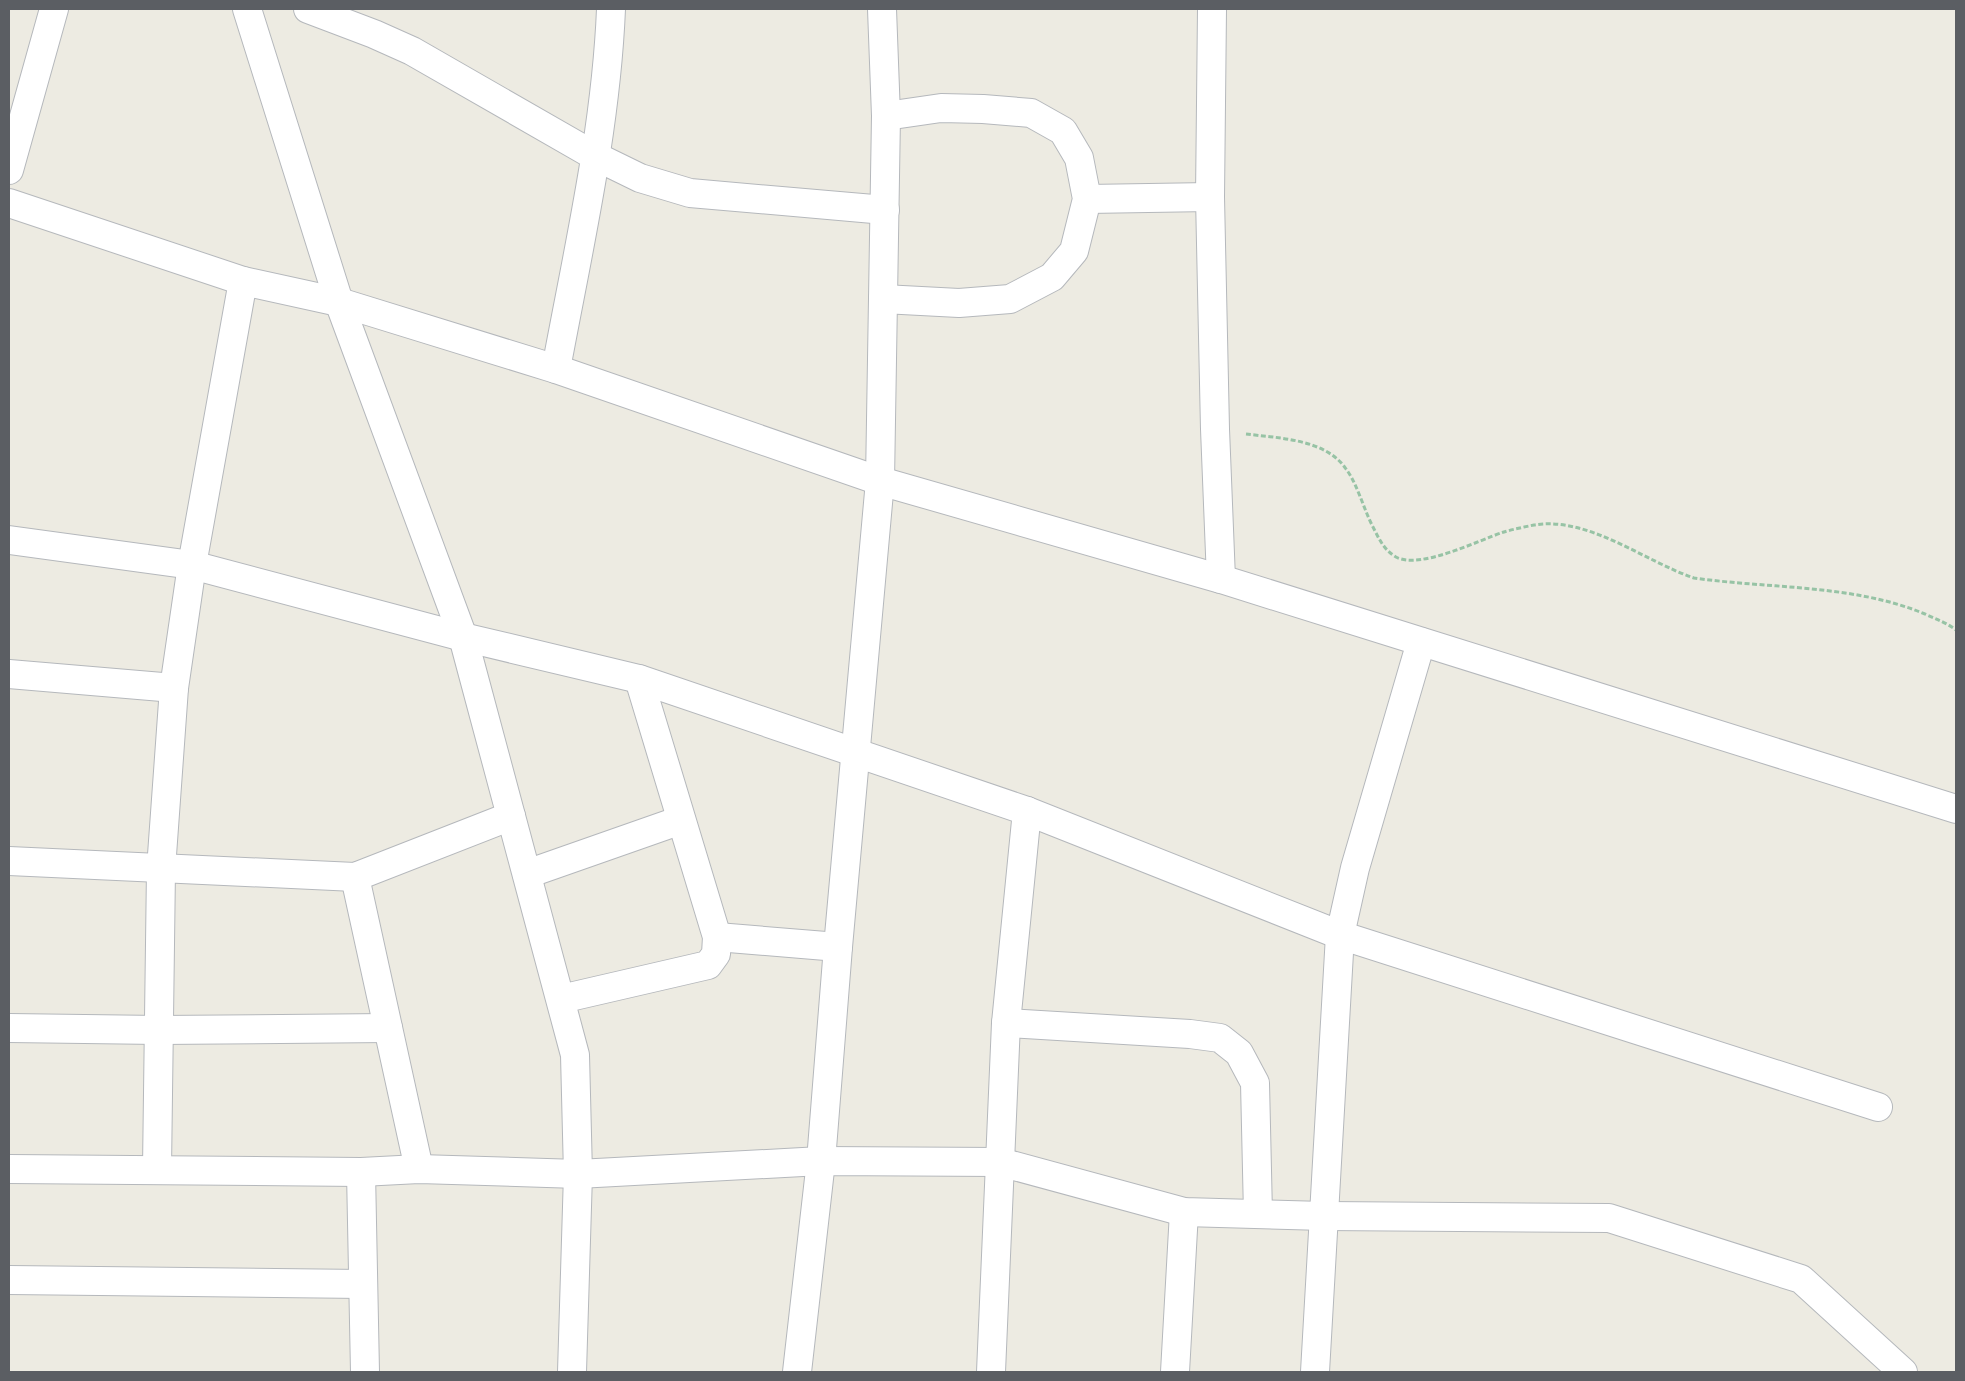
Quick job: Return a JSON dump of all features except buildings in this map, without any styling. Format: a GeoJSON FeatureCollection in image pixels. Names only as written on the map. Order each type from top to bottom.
{"type":"FeatureCollection","features":[{"type":"Feature","properties":{"kind":"street"},"geometry":{"type":"LineString","coordinates":[[9,170],[54,9]]}},
{"type":"Feature","properties":{"kind":"street"},"geometry":{"type":"LineString","coordinates":[[247,9],[339,302],[463,637],[575,1055],[578,1174],[572,1372]]}},
{"type":"Feature","properties":{"kind":"street"},"geometry":{"type":"LineString","coordinates":[[308,9],[374,34],[412,51],[595,156],[640,178],[690,193],[885,210]]}},
{"type":"Feature","properties":{"kind":"street"},"geometry":{"type":"LineString","coordinates":[[556,369],[603,112],[609,60],[611,9]]}},
{"type":"Feature","properties":{"kind":"street"},"geometry":{"type":"LineString","coordinates":[[797,1372],[821,1161],[838,946],[880,481],[886,116],[882,9]]}},
{"type":"Feature","properties":{"kind":"street"},"geometry":{"type":"LineString","coordinates":[[1212,9],[1210,197],[1215,429],[1221,579]]}},
{"type":"Feature","properties":{"kind":"street"},"geometry":{"type":"LineString","coordinates":[[884,299],[959,303],[1010,299],[1052,277],[1074,251],[1088,199],[1079,158],[1063,132],[1031,114],[983,108],[941,108],[886,116]]}},
{"type":"Feature","properties":{"kind":"street"},"geometry":{"type":"LineString","coordinates":[[1088,199],[1210,197]]}},
{"type":"Feature","properties":{"kind":"street"},"geometry":{"type":"LineString","coordinates":[[9,203],[243,281],[339,302],[556,369],[880,481],[1221,579],[1956,809]]}},
{"type":"Feature","properties":{"kind":"street"},"geometry":{"type":"LineString","coordinates":[[157,1169],[161,869],[174,688],[192,565],[243,281]]}},
{"type":"Feature","properties":{"kind":"street"},"geometry":{"type":"LineString","coordinates":[[9,540],[192,565],[463,637],[639,679],[1027,811],[1340,935],[1878,1108]]}},
{"type":"Feature","properties":{"kind":"street"},"geometry":{"type":"LineString","coordinates":[[1315,1372],[1340,935],[1355,868],[1422,642]]}},
{"type":"Feature","properties":{"kind":"street"},"geometry":{"type":"LineString","coordinates":[[9,674],[174,688]]}},
{"type":"Feature","properties":{"kind":"street"},"geometry":{"type":"LineString","coordinates":[[561,999],[708,965],[716,954],[717,937],[639,679]]}},
{"type":"Feature","properties":{"kind":"street"},"geometry":{"type":"LineString","coordinates":[[991,1372],[1006,1023],[1027,811]]}},
{"type":"Feature","properties":{"kind":"street"},"geometry":{"type":"LineString","coordinates":[[9,861],[355,877],[511,816]]}},
{"type":"Feature","properties":{"kind":"street"},"geometry":{"type":"LineString","coordinates":[[527,874],[681,820]]}},
{"type":"Feature","properties":{"kind":"street"},"geometry":{"type":"LineString","coordinates":[[355,877],[419,1168]]}},
{"type":"Feature","properties":{"kind":"street"},"geometry":{"type":"LineString","coordinates":[[717,937],[838,946]]}},
{"type":"Feature","properties":{"kind":"street"},"geometry":{"type":"LineString","coordinates":[[1006,1023],[1190,1034],[1220,1038],[1240,1053],[1255,1083],[1258,1214]]}},
{"type":"Feature","properties":{"kind":"street"},"geometry":{"type":"LineString","coordinates":[[9,1028],[159,1030],[388,1028]]}},
{"type":"Feature","properties":{"kind":"street"},"geometry":{"type":"LineString","coordinates":[[9,1169],[361,1172],[419,1168],[578,1174],[821,1161],[1000,1162],[1184,1212],[1324,1216],[1609,1218],[1801,1279],[1902,1372]]}},
{"type":"Feature","properties":{"kind":"street"},"geometry":{"type":"LineString","coordinates":[[361,1172],[365,1372]]}},
{"type":"Feature","properties":{"kind":"street"},"geometry":{"type":"LineString","coordinates":[[1175,1372],[1184,1212]]}},
{"type":"Feature","properties":{"kind":"street"},"geometry":{"type":"LineString","coordinates":[[9,1280],[363,1284]]}},
{"type":"Feature","properties":{"kind":"path"},"geometry":{"type":"LineString","coordinates":[[1215,429],[1309,444],[1333,454],[1347,469],[1384,549],[1396,558],[1418,560],[1458,550],[1505,532],[1554,523],[1572,526],[1610,540],[1672,570],[1694,578],[1836,592],[1880,600],[1908,607],[1949,624],[1956,630]]}}]}
